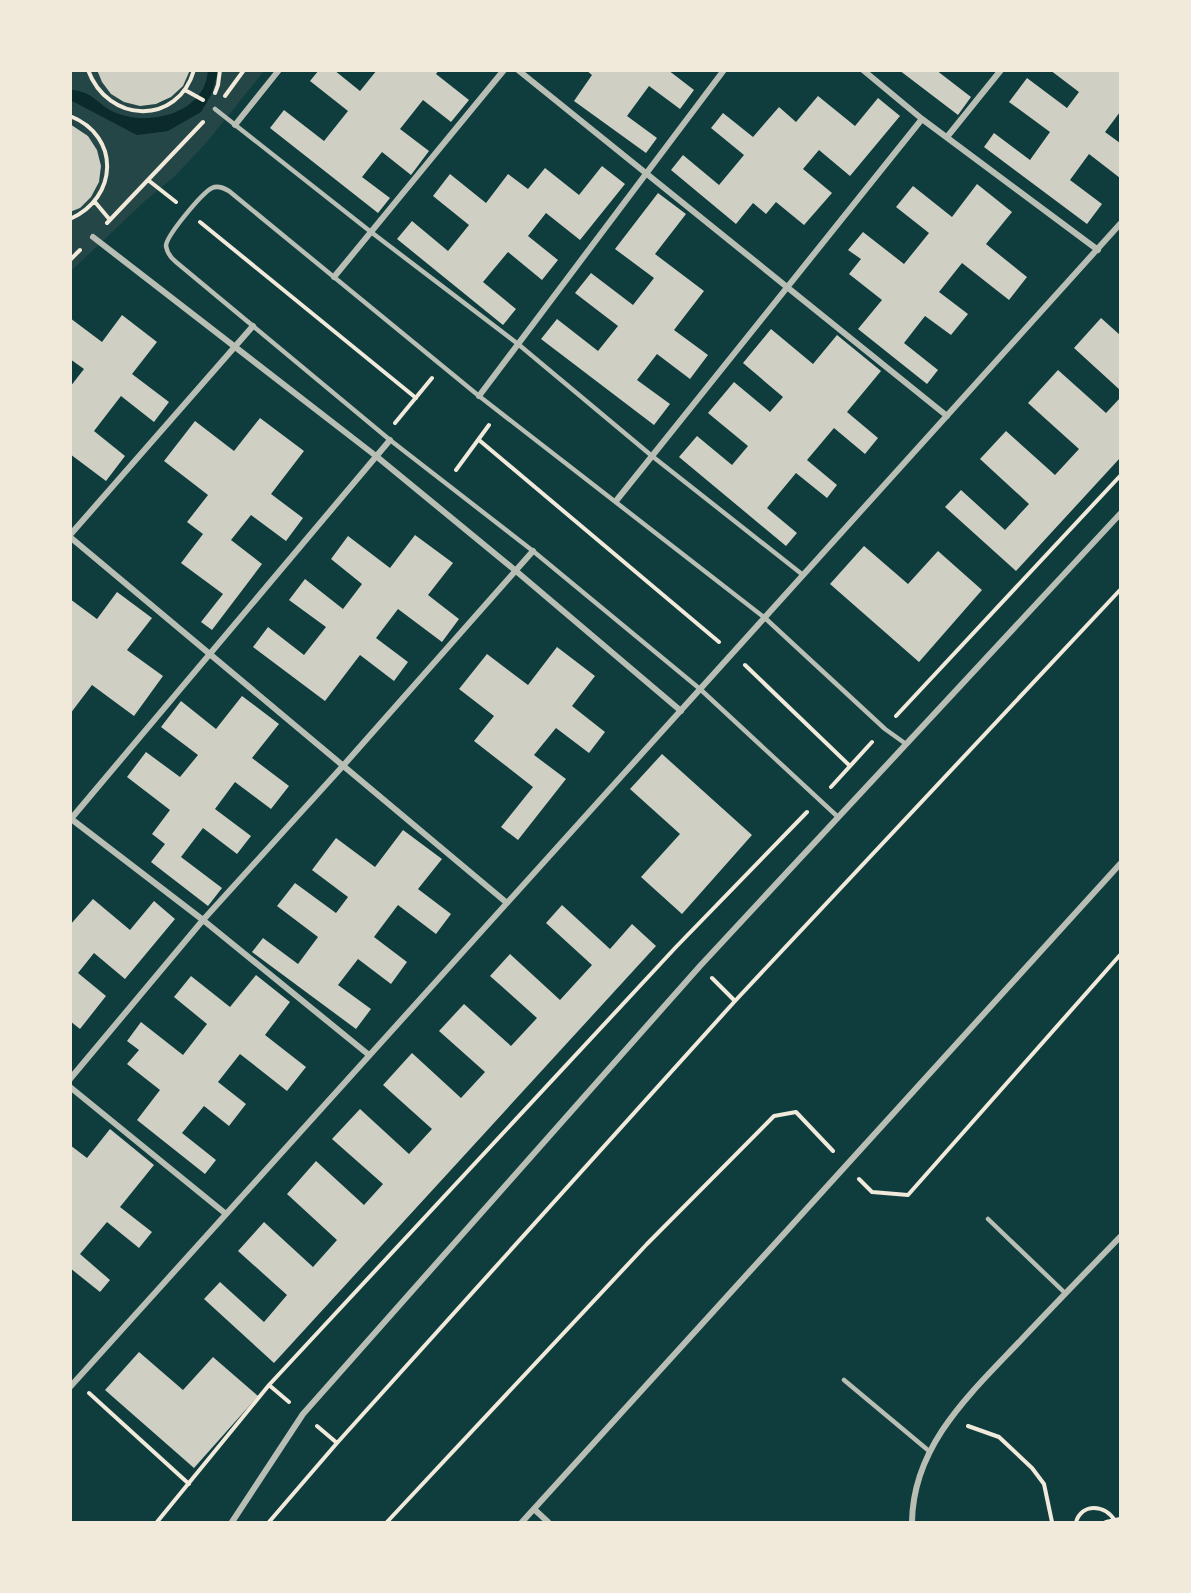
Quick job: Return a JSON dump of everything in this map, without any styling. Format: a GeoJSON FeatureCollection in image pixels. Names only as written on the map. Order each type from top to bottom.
{"type":"FeatureCollection","features":[{"type":"Feature","properties":{"kind":"street"},"geometry":{"type":"LineString","coordinates":[[236,125],[279,70]]}},
{"type":"Feature","properties":{"kind":"street"},"geometry":{"type":"LineString","coordinates":[[334,277],[504,70]]}},
{"type":"Feature","properties":{"kind":"street"},"geometry":{"type":"LineString","coordinates":[[518,70],[947,416]]}},
{"type":"Feature","properties":{"kind":"street"},"geometry":{"type":"LineString","coordinates":[[479,396],[724,70]]}},
{"type":"Feature","properties":{"kind":"street"},"geometry":{"type":"LineString","coordinates":[[863,70],[922,119],[1098,249]]}},
{"type":"Feature","properties":{"kind":"street"},"geometry":{"type":"LineString","coordinates":[[947,137],[1001,70]]}},
{"type":"Feature","properties":{"kind":"street"},"geometry":{"type":"LineString","coordinates":[[616,501],[922,119]]}},
{"type":"Feature","properties":{"kind":"street"},"geometry":{"type":"LineString","coordinates":[[70,1387],[1120,224]]}},
{"type":"Feature","properties":{"kind":"street"},"geometry":{"type":"LineString","coordinates":[[93,237],[376,456],[681,711]]}},
{"type":"Feature","properties":{"kind":"street"},"geometry":{"type":"LineString","coordinates":[[253,326],[70,536],[342,767],[507,903]]}},
{"type":"Feature","properties":{"kind":"street"},"geometry":{"type":"LineString","coordinates":[[369,1055],[203,920],[71,819],[390,440]]}},
{"type":"Feature","properties":{"kind":"street"},"geometry":{"type":"LineString","coordinates":[[232,1522],[303,1414],[700,966],[1120,514]]}},
{"type":"Feature","properties":{"kind":"street"},"geometry":{"type":"LineString","coordinates":[[70,1079],[203,920],[533,551]]}},
{"type":"Feature","properties":{"kind":"street"},"geometry":{"type":"LineString","coordinates":[[522,1522],[1120,864]]}},
{"type":"Feature","properties":{"kind":"street"},"geometry":{"type":"LineString","coordinates":[[70,1087],[226,1214]]}},
{"type":"Feature","properties":{"kind":"street"},"geometry":{"type":"LineString","coordinates":[[911,1521],[918,1484],[930,1451],[948,1419],[1065,1293],[1120,1238]]}},
{"type":"Feature","properties":{"kind":"street"},"geometry":{"type":"LineString","coordinates":[[534,1509],[548,1522]]}},
{"type":"Feature","properties":{"kind":"lane"},"geometry":{"type":"LineString","coordinates":[[215,109],[518,344],[652,456],[803,575]]}},
{"type":"Feature","properties":{"kind":"lane"},"geometry":{"type":"LineString","coordinates":[[838,818],[700,689],[533,551],[390,440],[168,255],[166,245],[168,236],[188,213],[211,188],[224,187],[499,412],[765,618],[885,729],[906,744]]}},
{"type":"Feature","properties":{"kind":"lane"},"geometry":{"type":"LineString","coordinates":[[988,1220],[1065,1293]]}},
{"type":"Feature","properties":{"kind":"lane"},"geometry":{"type":"LineString","coordinates":[[844,1380],[930,1451]]}},
{"type":"Feature","properties":{"kind":"path"},"geometry":{"type":"LineString","coordinates":[[88,70],[93,84],[102,96],[130,111],[146,112],[161,108],[175,100],[185,90],[194,70]]}},
{"type":"Feature","properties":{"kind":"path"},"geometry":{"type":"LineString","coordinates":[[211,101],[218,84],[220,70]]}},
{"type":"Feature","properties":{"kind":"path"},"geometry":{"type":"LineString","coordinates":[[70,260],[215,109],[244,70]]}},
{"type":"Feature","properties":{"kind":"path"},"geometry":{"type":"LineString","coordinates":[[185,90],[191,93]]}},
{"type":"Feature","properties":{"kind":"path"},"geometry":{"type":"LineString","coordinates":[[70,116],[88,125],[99,138],[106,154],[108,171],[104,187],[95,202],[82,214],[70,219]]}},
{"type":"Feature","properties":{"kind":"path"},"geometry":{"type":"LineString","coordinates":[[148,180],[416,398]]}},
{"type":"Feature","properties":{"kind":"path"},"geometry":{"type":"LineString","coordinates":[[95,202],[110,220]]}},
{"type":"Feature","properties":{"kind":"path"},"geometry":{"type":"LineString","coordinates":[[384,435],[442,366]]}},
{"type":"Feature","properties":{"kind":"path"},"geometry":{"type":"LineString","coordinates":[[447,482],[499,412]]}},
{"type":"Feature","properties":{"kind":"path"},"geometry":{"type":"LineString","coordinates":[[478,440],[732,654],[850,766]]}},
{"type":"Feature","properties":{"kind":"path"},"geometry":{"type":"LineString","coordinates":[[157,1522],[269,1385],[676,947],[819,800],[1120,476]]}},
{"type":"Feature","properties":{"kind":"path"},"geometry":{"type":"LineString","coordinates":[[269,1522],[337,1443],[735,1001],[1120,590]]}},
{"type":"Feature","properties":{"kind":"path"},"geometry":{"type":"LineString","coordinates":[[387,1522],[647,1244],[774,1116],[796,1112],[872,1192],[908,1195],[1120,956]]}},
{"type":"Feature","properties":{"kind":"path"},"geometry":{"type":"LineString","coordinates":[[76,1381],[189,1484]]}},
{"type":"Feature","properties":{"kind":"path"},"geometry":{"type":"LineString","coordinates":[[948,1419],[999,1437],[1032,1468],[1044,1484],[1052,1522]]}},
{"type":"Feature","properties":{"kind":"path"},"geometry":{"type":"LineString","coordinates":[[1076,1522],[1079,1514],[1084,1510],[1095,1508],[1108,1512],[1115,1521]]}},
{"type":"Feature","properties":{"kind":"path"},"geometry":{"type":"LineString","coordinates":[[1106,1522],[1120,1519]]}},
{"type":"Feature","properties":{"kind":"shaded area"},"geometry":{"type":"Polygon","coordinates":[[[70,71],[97,71],[108,89],[116,95],[137,104],[147,105],[156,104],[172,96],[190,71],[208,71],[205,85],[187,106],[174,113],[144,118],[116,113],[91,96],[71,90],[70,71]]]}},
{"type":"Feature","properties":{"kind":"shaded area"},"geometry":{"type":"Polygon","coordinates":[[[208,71],[218,71],[212,93],[201,112],[168,131],[137,135],[71,101],[70,90],[78,91],[116,113],[130,117],[159,117],[174,113],[197,97],[205,85],[208,71]]]}},
{"type":"Feature","properties":{"kind":"shaded area"},"geometry":{"type":"Polygon","coordinates":[[[218,71],[264,71],[206,143],[175,176],[146,200],[71,271],[71,212],[80,208],[97,150],[88,136],[71,124],[71,101],[137,135],[201,112],[212,93],[218,71]]]}},
{"type":"Feature","properties":{"kind":"building"},"geometry":{"type":"Polygon","coordinates":[[[97,70],[190,70],[183,86],[171,97],[156,104],[140,106],[124,102],[111,94],[97,70]]]}},
{"type":"Feature","properties":{"kind":"building"},"geometry":{"type":"Polygon","coordinates":[[[319,70],[334,70],[360,91],[377,70],[439,70],[436,74],[469,100],[451,122],[423,100],[400,129],[429,151],[411,175],[382,152],[362,177],[390,198],[378,213],[270,128],[284,110],[324,141],[348,111],[310,81],[319,70]]]}},
{"type":"Feature","properties":{"kind":"building"},"geometry":{"type":"Polygon","coordinates":[[[586,70],[668,70],[694,90],[680,109],[649,86],[627,116],[657,138],[646,153],[574,101],[592,75],[586,70]]]}},
{"type":"Feature","properties":{"kind":"building"},"geometry":{"type":"Polygon","coordinates":[[[899,70],[936,70],[971,97],[958,115],[899,70]]]}},
{"type":"Feature","properties":{"kind":"building"},"geometry":{"type":"Polygon","coordinates":[[[1050,70],[1120,70],[1120,112],[1105,132],[1120,143],[1120,178],[1089,154],[1070,180],[1102,204],[1087,224],[984,147],[994,133],[1030,160],[1050,132],[1009,102],[1027,78],[1067,108],[1079,92],[1050,70]]]}},
{"type":"Feature","properties":{"kind":"building"},"geometry":{"type":"Polygon","coordinates":[[[818,96],[855,126],[878,98],[900,116],[850,176],[819,150],[803,169],[832,193],[804,225],[776,202],[766,214],[753,203],[736,224],[671,170],[683,155],[719,185],[744,155],[711,128],[723,113],[753,137],[779,107],[796,122],[818,96]]]}},
{"type":"Feature","properties":{"kind":"building"},"geometry":{"type":"Polygon","coordinates":[[[70,124],[88,136],[97,150],[101,166],[99,182],[91,197],[80,208],[70,212],[70,124]]]}},
{"type":"Feature","properties":{"kind":"building"},"geometry":{"type":"Polygon","coordinates":[[[602,166],[625,184],[580,240],[546,213],[528,236],[558,260],[542,280],[508,252],[483,282],[516,309],[503,325],[397,239],[412,221],[448,251],[469,225],[433,196],[450,174],[486,203],[508,174],[528,189],[545,168],[579,195],[602,166]]]}},
{"type":"Feature","properties":{"kind":"building"},"geometry":{"type":"Polygon","coordinates":[[[977,184],[1012,212],[986,244],[1027,277],[1009,300],[962,263],[939,292],[968,314],[951,335],[925,316],[904,343],[938,370],[927,384],[858,329],[882,300],[849,274],[861,259],[848,250],[863,232],[904,264],[929,233],[896,207],[913,186],[952,217],[977,184]]]}},
{"type":"Feature","properties":{"kind":"building"},"geometry":{"type":"Polygon","coordinates":[[[658,193],[686,214],[655,254],[704,291],[674,330],[708,355],[690,379],[657,354],[637,380],[670,404],[654,425],[541,339],[557,319],[598,351],[618,326],[575,293],[591,273],[633,305],[654,278],[615,249],[658,193]]]}},
{"type":"Feature","properties":{"kind":"building"},"geometry":{"type":"Polygon","coordinates":[[[122,315],[157,342],[132,374],[169,402],[154,422],[121,396],[94,431],[125,456],[106,481],[70,454],[70,387],[84,369],[70,359],[70,318],[102,342],[122,315]]]}},
{"type":"Feature","properties":{"kind":"building"},"geometry":{"type":"Polygon","coordinates":[[[1101,318],[1120,335],[1120,390],[1074,348],[1101,318]]]}},
{"type":"Feature","properties":{"kind":"building"},"geometry":{"type":"Polygon","coordinates":[[[771,329],[813,364],[837,335],[881,371],[847,412],[878,438],[865,454],[834,428],[807,460],[837,485],[827,498],[796,473],[767,508],[797,533],[786,546],[679,457],[697,436],[732,465],[748,446],[708,413],[734,382],[770,412],[783,397],[743,363],[771,329]]]}},
{"type":"Feature","properties":{"kind":"building"},"geometry":{"type":"Polygon","coordinates":[[[1058,370],[1106,413],[1120,398],[1120,458],[1016,571],[945,507],[961,490],[1005,530],[1029,504],[980,459],[1006,431],[1055,475],[1079,449],[1028,403],[1058,370]]]}},
{"type":"Feature","properties":{"kind":"building"},"geometry":{"type":"Polygon","coordinates":[[[260,418],[304,451],[271,494],[303,518],[286,541],[251,515],[231,540],[262,564],[212,630],[201,622],[223,594],[181,563],[203,534],[187,522],[208,495],[164,461],[195,421],[234,451],[260,418]]]}},
{"type":"Feature","properties":{"kind":"building"},"geometry":{"type":"Polygon","coordinates":[[[415,535],[453,563],[428,595],[459,619],[442,642],[398,609],[376,638],[408,662],[394,681],[360,655],[325,701],[253,647],[268,627],[304,655],[326,627],[289,600],[305,579],[343,609],[362,584],[331,559],[348,536],[390,568],[415,535]]]}},
{"type":"Feature","properties":{"kind":"building"},"geometry":{"type":"Polygon","coordinates":[[[864,546],[908,584],[938,551],[982,590],[919,662],[830,584],[864,546]]]}},
{"type":"Feature","properties":{"kind":"building"},"geometry":{"type":"Polygon","coordinates":[[[117,592],[152,618],[127,650],[163,676],[134,716],[92,685],[70,714],[72,637],[70,599],[97,619],[117,592]]]}},
{"type":"Feature","properties":{"kind":"building"},"geometry":{"type":"Polygon","coordinates":[[[557,647],[595,676],[572,706],[605,732],[589,753],[556,728],[534,755],[566,779],[518,840],[501,827],[533,787],[474,741],[494,716],[459,689],[487,654],[528,685],[557,647]]]}},
{"type":"Feature","properties":{"kind":"building"},"geometry":{"type":"Polygon","coordinates":[[[242,696],[279,724],[252,758],[289,786],[271,809],[235,782],[215,809],[251,836],[237,854],[203,828],[181,857],[222,888],[208,906],[151,862],[165,844],[152,834],[170,810],[127,777],[146,752],[180,777],[198,755],[161,727],[181,701],[216,729],[242,696]]]}},
{"type":"Feature","properties":{"kind":"building"},"geometry":{"type":"Polygon","coordinates":[[[662,754],[752,835],[682,914],[641,877],[680,834],[630,789],[662,754]]]}},
{"type":"Feature","properties":{"kind":"building"},"geometry":{"type":"Polygon","coordinates":[[[403,830],[442,859],[418,889],[451,914],[436,934],[398,905],[374,937],[407,962],[391,984],[358,959],[338,985],[371,1009],[356,1029],[252,952],[263,938],[298,964],[318,937],[277,906],[295,883],[336,913],[348,897],[312,870],[336,838],[375,867],[403,830]]]}},
{"type":"Feature","properties":{"kind":"building"},"geometry":{"type":"Polygon","coordinates":[[[93,899],[130,930],[154,901],[175,919],[125,979],[94,953],[78,973],[106,996],[80,1029],[70,1021],[70,925],[93,899]]]}},
{"type":"Feature","properties":{"kind":"building"},"geometry":{"type":"Polygon","coordinates":[[[562,905],[610,949],[632,924],[656,946],[274,1363],[204,1299],[220,1282],[264,1322],[287,1295],[238,1251],[264,1222],[313,1267],[337,1240],[287,1194],[316,1161],[364,1205],[383,1184],[332,1139],[360,1109],[409,1154],[432,1129],[383,1085],[412,1053],[461,1098],[485,1072],[439,1031],[464,1004],[511,1046],[537,1018],[490,976],[510,954],[560,1000],[592,965],[546,923],[562,905]]]}},
{"type":"Feature","properties":{"kind":"building"},"geometry":{"type":"Polygon","coordinates":[[[256,975],[290,1002],[265,1035],[306,1067],[287,1091],[240,1054],[218,1082],[246,1104],[229,1126],[204,1106],[182,1133],[216,1160],[205,1174],[137,1120],[160,1090],[127,1064],[139,1050],[127,1041],[141,1022],[183,1055],[207,1024],[174,997],[191,976],[230,1007],[256,975]]]}},
{"type":"Feature","properties":{"kind":"building"},"geometry":{"type":"Polygon","coordinates":[[[110,1129],[154,1165],[120,1207],[152,1232],[139,1248],[107,1222],[80,1254],[110,1280],[100,1292],[70,1268],[70,1145],[87,1158],[110,1129]]]}},
{"type":"Feature","properties":{"kind":"building"},"geometry":{"type":"Polygon","coordinates":[[[139,1352],[183,1390],[213,1357],[258,1396],[194,1468],[105,1390],[139,1352]]]}}]}
